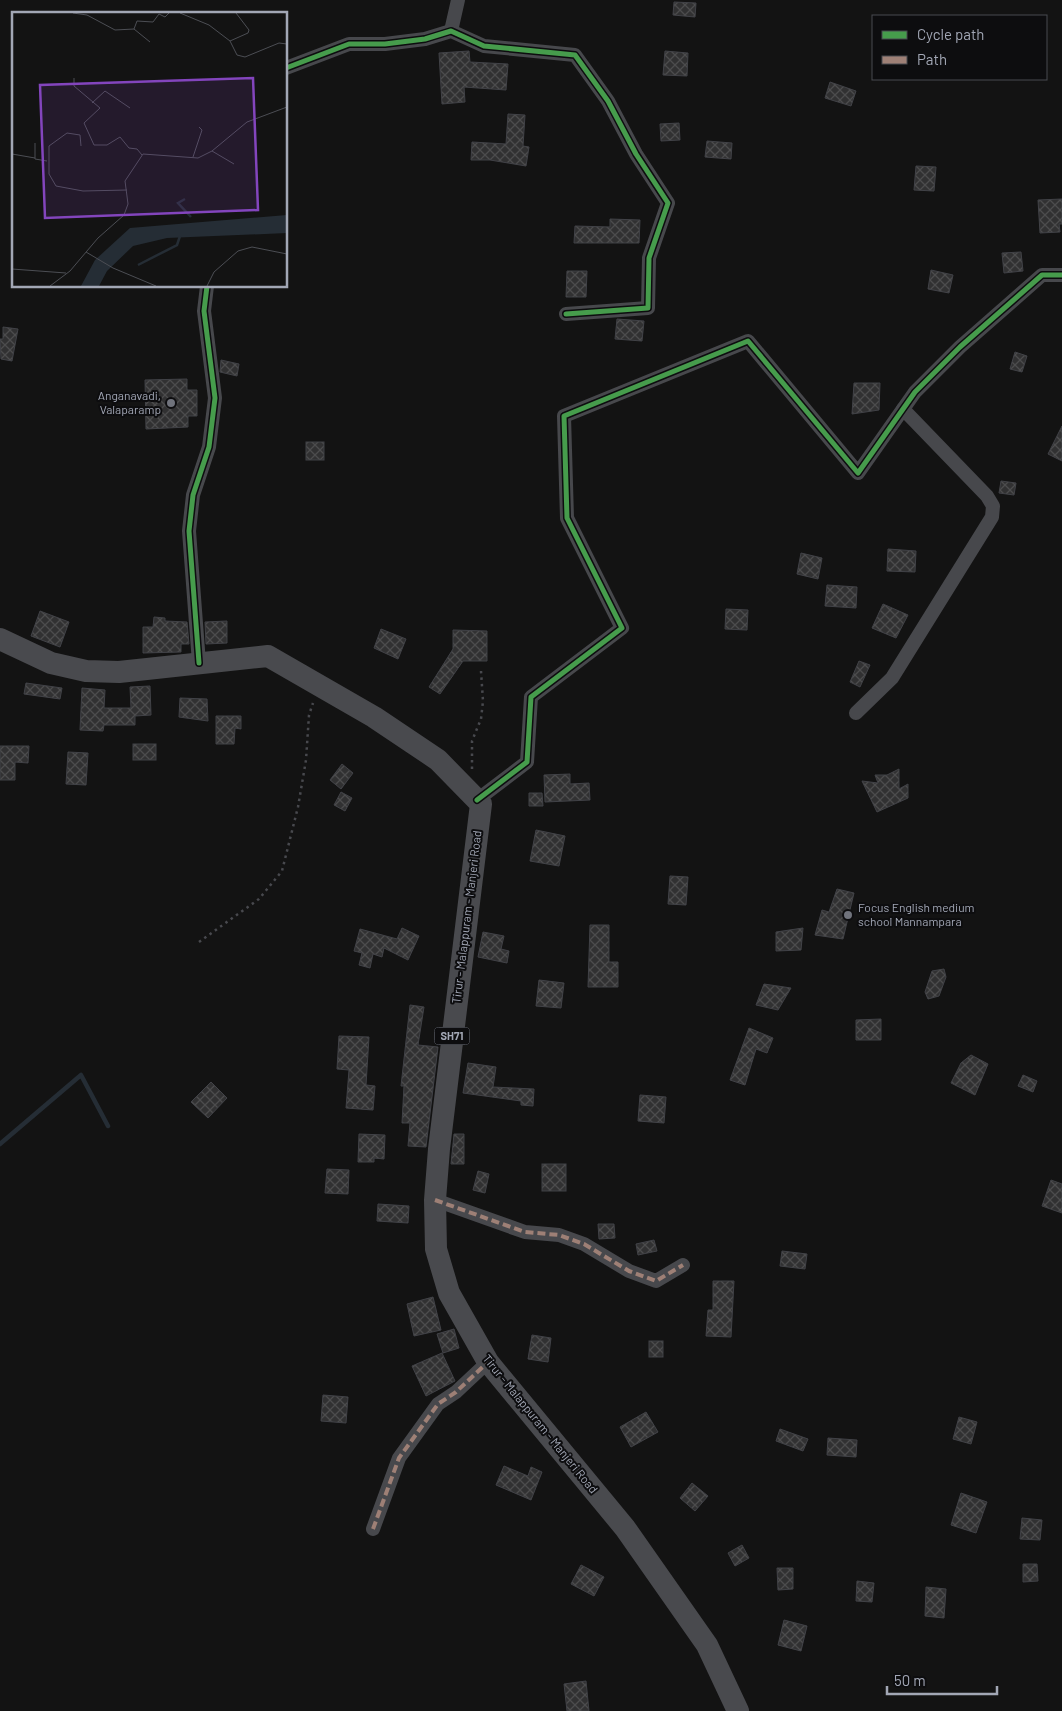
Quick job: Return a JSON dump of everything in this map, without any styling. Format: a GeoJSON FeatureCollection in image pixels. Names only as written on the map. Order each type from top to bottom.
{"type":"FeatureCollection","features":[{"type":"Feature","properties":{"kind":"main road"},"geometry":{"type":"LineString","coordinates":[[0,639],[51,663],[86,671],[119,672],[268,656],[374,717],[438,760],[477,800]]}},
{"type":"Feature","properties":{"kind":"main road","name":"Tirur - Malappuram - Manjeri Road"},"geometry":{"type":"LineString","coordinates":[[477,800],[481,804],[453,1025],[435,1200],[436,1249],[449,1293],[488,1362],[625,1528],[707,1646],[738,1711]]}},
{"type":"Feature","properties":{"kind":"street"},"geometry":{"type":"LineString","coordinates":[[451,31],[458,0]]}},
{"type":"Feature","properties":{"kind":"street"},"geometry":{"type":"LineString","coordinates":[[288,67],[349,44],[385,44],[425,39],[451,31],[484,46],[575,55],[608,101],[636,154],[668,203],[648,258],[648,308],[566,314]]}},
{"type":"Feature","properties":{"kind":"street"},"geometry":{"type":"LineString","coordinates":[[477,800],[527,762],[531,697],[622,628],[566,518],[564,416],[748,341],[858,473],[915,392],[960,347],[1042,275],[1062,275]]}},
{"type":"Feature","properties":{"kind":"street"},"geometry":{"type":"LineString","coordinates":[[200,663],[189,531],[193,495],[210,447],[215,398],[204,311],[207,288]]}},
{"type":"Feature","properties":{"kind":"street"},"geometry":{"type":"LineString","coordinates":[[856,713],[892,678],[992,517],[993,506],[987,496],[903,409]]}},
{"type":"Feature","properties":{"kind":"street"},"geometry":{"type":"LineString","coordinates":[[435,1200],[525,1232],[558,1235],[584,1244],[630,1271],[656,1281],[683,1265]]}},
{"type":"Feature","properties":{"kind":"street"},"geometry":{"type":"LineString","coordinates":[[373,1529],[399,1458],[438,1404],[456,1392],[488,1362]]}},
{"type":"Feature","properties":{"kind":"path"},"geometry":{"type":"LineString","coordinates":[[477,800],[472,741],[481,718],[483,701],[481,671]]}},
{"type":"Feature","properties":{"kind":"path"},"geometry":{"type":"LineString","coordinates":[[198,942],[259,899],[282,871],[298,807],[306,760],[309,715],[318,685]]}},
{"type":"Feature","properties":{"kind":"building"},"geometry":{"type":"Polygon","coordinates":[[[674,2],[696,3],[695,17],[673,15],[674,2]]]}},
{"type":"Feature","properties":{"kind":"building"},"geometry":{"type":"Polygon","coordinates":[[[469,51],[470,62],[508,64],[506,90],[464,87],[465,102],[442,104],[439,53],[469,51]]]}},
{"type":"Feature","properties":{"kind":"building"},"geometry":{"type":"Polygon","coordinates":[[[665,51],[688,53],[687,76],[663,75],[665,51]]]}},
{"type":"Feature","properties":{"kind":"building"},"geometry":{"type":"Polygon","coordinates":[[[830,82],[856,91],[851,106],[825,98],[830,82]]]}},
{"type":"Feature","properties":{"kind":"building"},"geometry":{"type":"Polygon","coordinates":[[[508,114],[525,115],[523,146],[529,147],[526,166],[490,160],[471,160],[472,142],[506,144],[508,114]]]}},
{"type":"Feature","properties":{"kind":"building"},"geometry":{"type":"Polygon","coordinates":[[[679,123],[680,140],[661,141],[660,124],[679,123]]]}},
{"type":"Feature","properties":{"kind":"building"},"geometry":{"type":"Polygon","coordinates":[[[707,141],[732,143],[731,159],[705,157],[707,141]]]}},
{"type":"Feature","properties":{"kind":"building"},"geometry":{"type":"Polygon","coordinates":[[[916,166],[936,167],[934,191],[914,190],[916,166]]]}},
{"type":"Feature","properties":{"kind":"building"},"geometry":{"type":"Polygon","coordinates":[[[1062,199],[1062,224],[1059,224],[1060,232],[1040,233],[1038,200],[1062,199]]]}},
{"type":"Feature","properties":{"kind":"building"},"geometry":{"type":"Polygon","coordinates":[[[610,219],[640,220],[639,243],[574,243],[575,226],[610,227],[610,219]]]}},
{"type":"Feature","properties":{"kind":"building"},"geometry":{"type":"Polygon","coordinates":[[[1021,252],[1023,271],[1004,273],[1002,253],[1021,252]]]}},
{"type":"Feature","properties":{"kind":"building"},"geometry":{"type":"Polygon","coordinates":[[[931,270],[953,275],[949,293],[928,289],[931,270]]]}},
{"type":"Feature","properties":{"kind":"building"},"geometry":{"type":"Polygon","coordinates":[[[567,271],[587,271],[586,297],[566,297],[567,271]]]}},
{"type":"Feature","properties":{"kind":"building"},"geometry":{"type":"Polygon","coordinates":[[[617,319],[644,321],[642,341],[615,339],[617,319]]]}},
{"type":"Feature","properties":{"kind":"building"},"geometry":{"type":"Polygon","coordinates":[[[3,327],[18,329],[12,361],[1,359],[0,339],[3,339],[3,327]]]}},
{"type":"Feature","properties":{"kind":"building"},"geometry":{"type":"Polygon","coordinates":[[[1015,352],[1027,356],[1022,372],[1010,369],[1015,352]]]}},
{"type":"Feature","properties":{"kind":"building"},"geometry":{"type":"Polygon","coordinates":[[[221,360],[239,364],[237,376],[220,372],[221,360]]]}},
{"type":"Feature","properties":{"kind":"building","name":"Anganavadi, Valaparamp"},"geometry":{"type":"Polygon","coordinates":[[[187,379],[187,390],[197,390],[197,416],[188,416],[188,427],[146,429],[145,380],[187,379]]]}},
{"type":"Feature","properties":{"kind":"building"},"geometry":{"type":"Polygon","coordinates":[[[854,383],[880,383],[879,410],[852,414],[854,383]]]}},
{"type":"Feature","properties":{"kind":"building"},"geometry":{"type":"Polygon","coordinates":[[[1062,426],[1062,461],[1048,454],[1062,426]]]}},
{"type":"Feature","properties":{"kind":"building"},"geometry":{"type":"Polygon","coordinates":[[[306,442],[324,442],[324,460],[306,460],[306,442]]]}},
{"type":"Feature","properties":{"kind":"building"},"geometry":{"type":"Polygon","coordinates":[[[1001,481],[1016,483],[1014,495],[999,493],[1001,481]]]}},
{"type":"Feature","properties":{"kind":"building"},"geometry":{"type":"Polygon","coordinates":[[[888,549],[916,551],[915,572],[887,571],[888,549]]]}},
{"type":"Feature","properties":{"kind":"building"},"geometry":{"type":"Polygon","coordinates":[[[801,553],[822,558],[818,579],[797,574],[801,553]]]}},
{"type":"Feature","properties":{"kind":"building"},"geometry":{"type":"Polygon","coordinates":[[[827,585],[857,587],[856,608],[825,606],[827,585]]]}},
{"type":"Feature","properties":{"kind":"building"},"geometry":{"type":"Polygon","coordinates":[[[883,604],[908,615],[896,638],[872,628],[883,604]]]}},
{"type":"Feature","properties":{"kind":"building"},"geometry":{"type":"Polygon","coordinates":[[[726,609],[748,610],[747,630],[725,629],[726,609]]]}},
{"type":"Feature","properties":{"kind":"building"},"geometry":{"type":"Polygon","coordinates":[[[40,611],[69,622],[60,647],[31,636],[40,611]]]}},
{"type":"Feature","properties":{"kind":"building"},"geometry":{"type":"Polygon","coordinates":[[[154,617],[165,618],[165,621],[187,622],[189,644],[181,644],[181,652],[143,653],[143,627],[153,627],[154,617]]]}},
{"type":"Feature","properties":{"kind":"building"},"geometry":{"type":"Polygon","coordinates":[[[227,621],[227,643],[206,644],[205,622],[227,621]]]}},
{"type":"Feature","properties":{"kind":"building"},"geometry":{"type":"Polygon","coordinates":[[[381,629],[406,639],[398,659],[374,648],[381,629]]]}},
{"type":"Feature","properties":{"kind":"building"},"geometry":{"type":"Polygon","coordinates":[[[453,630],[487,631],[487,661],[463,661],[440,694],[429,687],[453,649],[453,630]]]}},
{"type":"Feature","properties":{"kind":"building"},"geometry":{"type":"Polygon","coordinates":[[[859,661],[870,665],[860,687],[850,682],[859,661]]]}},
{"type":"Feature","properties":{"kind":"building"},"geometry":{"type":"Polygon","coordinates":[[[26,683],[62,688],[60,699],[24,694],[26,683]]]}},
{"type":"Feature","properties":{"kind":"building"},"geometry":{"type":"Polygon","coordinates":[[[150,686],[151,715],[135,716],[135,725],[104,725],[103,731],[80,730],[82,688],[105,690],[104,708],[131,708],[130,687],[150,686]]]}},
{"type":"Feature","properties":{"kind":"building"},"geometry":{"type":"Polygon","coordinates":[[[180,698],[207,699],[208,721],[179,717],[180,698]]]}},
{"type":"Feature","properties":{"kind":"building"},"geometry":{"type":"Polygon","coordinates":[[[216,716],[241,716],[241,729],[235,728],[234,744],[216,744],[216,716]]]}},
{"type":"Feature","properties":{"kind":"building"},"geometry":{"type":"Polygon","coordinates":[[[133,744],[156,744],[156,760],[133,760],[133,744]]]}},
{"type":"Feature","properties":{"kind":"building"},"geometry":{"type":"Polygon","coordinates":[[[0,746],[29,746],[28,763],[15,762],[15,780],[0,780],[0,746]]]}},
{"type":"Feature","properties":{"kind":"building"},"geometry":{"type":"Polygon","coordinates":[[[68,752],[88,753],[86,785],[66,784],[68,752]]]}},
{"type":"Feature","properties":{"kind":"building"},"geometry":{"type":"Polygon","coordinates":[[[342,764],[353,773],[341,789],[330,780],[342,764]]]}},
{"type":"Feature","properties":{"kind":"building"},"geometry":{"type":"Polygon","coordinates":[[[899,769],[899,789],[908,784],[908,798],[877,812],[862,781],[878,783],[875,775],[887,775],[899,769]]]}},
{"type":"Feature","properties":{"kind":"building"},"geometry":{"type":"Polygon","coordinates":[[[570,774],[570,784],[589,783],[590,800],[545,802],[544,775],[570,774]]]}},
{"type":"Feature","properties":{"kind":"building"},"geometry":{"type":"Polygon","coordinates":[[[341,792],[352,798],[345,811],[334,805],[341,792]]]}},
{"type":"Feature","properties":{"kind":"building"},"geometry":{"type":"Polygon","coordinates":[[[529,793],[542,793],[543,806],[529,806],[529,793]]]}},
{"type":"Feature","properties":{"kind":"building"},"geometry":{"type":"Polygon","coordinates":[[[536,830],[565,836],[559,866],[530,861],[536,830]]]}},
{"type":"Feature","properties":{"kind":"building"},"geometry":{"type":"Polygon","coordinates":[[[670,876],[688,877],[686,905],[668,904],[670,876]]]}},
{"type":"Feature","properties":{"kind":"building"},"geometry":{"type":"Polygon","coordinates":[[[837,889],[854,893],[843,939],[815,935],[822,910],[829,912],[837,889]]]}},
{"type":"Feature","properties":{"kind":"building"},"geometry":{"type":"Polygon","coordinates":[[[590,925],[609,925],[609,962],[618,962],[618,987],[588,987],[590,925]]]}},
{"type":"Feature","properties":{"kind":"building"},"geometry":{"type":"Polygon","coordinates":[[[402,928],[419,936],[408,960],[384,948],[382,957],[373,954],[370,968],[359,965],[362,953],[354,951],[360,929],[397,939],[402,928]]]}},
{"type":"Feature","properties":{"kind":"building"},"geometry":{"type":"Polygon","coordinates":[[[803,928],[801,950],[776,951],[776,932],[803,928]]]}},
{"type":"Feature","properties":{"kind":"building"},"geometry":{"type":"Polygon","coordinates":[[[483,932],[504,936],[501,949],[509,951],[507,963],[478,957],[483,932]]]}},
{"type":"Feature","properties":{"kind":"building"},"geometry":{"type":"Polygon","coordinates":[[[944,969],[946,977],[939,996],[928,999],[925,992],[932,971],[944,969]]]}},
{"type":"Feature","properties":{"kind":"building"},"geometry":{"type":"Polygon","coordinates":[[[539,980],[564,983],[561,1008],[536,1006],[539,980]]]}},
{"type":"Feature","properties":{"kind":"building"},"geometry":{"type":"Polygon","coordinates":[[[764,984],[791,988],[778,1010],[756,1005],[764,984]]]}},
{"type":"Feature","properties":{"kind":"building"},"geometry":{"type":"Polygon","coordinates":[[[410,1005],[424,1007],[418,1045],[438,1047],[426,1147],[408,1146],[410,1123],[402,1123],[404,1086],[401,1086],[410,1005]]]}},
{"type":"Feature","properties":{"kind":"building"},"geometry":{"type":"Polygon","coordinates":[[[881,1019],[881,1040],[856,1040],[856,1020],[881,1019]]]}},
{"type":"Feature","properties":{"kind":"building"},"geometry":{"type":"Polygon","coordinates":[[[749,1028],[773,1038],[767,1053],[756,1049],[745,1085],[730,1080],[749,1028]]]}},
{"type":"Feature","properties":{"kind":"building"},"geometry":{"type":"Polygon","coordinates":[[[339,1036],[369,1037],[366,1085],[375,1086],[373,1110],[346,1108],[349,1070],[337,1069],[339,1036]]]}},
{"type":"Feature","properties":{"kind":"building"},"geometry":{"type":"Polygon","coordinates":[[[971,1055],[988,1064],[975,1095],[951,1083],[961,1063],[971,1055]]]}},
{"type":"Feature","properties":{"kind":"building"},"geometry":{"type":"Polygon","coordinates":[[[468,1063],[496,1067],[493,1087],[534,1089],[533,1106],[521,1105],[521,1101],[463,1093],[468,1063]]]}},
{"type":"Feature","properties":{"kind":"building"},"geometry":{"type":"Polygon","coordinates":[[[1023,1075],[1037,1081],[1033,1092],[1018,1086],[1023,1075]]]}},
{"type":"Feature","properties":{"kind":"building"},"geometry":{"type":"Polygon","coordinates":[[[211,1082],[227,1098],[208,1118],[191,1102],[211,1082]]]}},
{"type":"Feature","properties":{"kind":"building"},"geometry":{"type":"Polygon","coordinates":[[[640,1095],[666,1097],[664,1123],[638,1121],[640,1095]]]}},
{"type":"Feature","properties":{"kind":"building"},"geometry":{"type":"Polygon","coordinates":[[[359,1134],[385,1135],[384,1159],[374,1158],[374,1162],[358,1162],[359,1134]]]}},
{"type":"Feature","properties":{"kind":"building"},"geometry":{"type":"Polygon","coordinates":[[[454,1134],[464,1134],[464,1164],[451,1164],[454,1134]]]}},
{"type":"Feature","properties":{"kind":"building"},"geometry":{"type":"Polygon","coordinates":[[[542,1164],[566,1164],[566,1191],[542,1191],[542,1164]]]}},
{"type":"Feature","properties":{"kind":"building"},"geometry":{"type":"Polygon","coordinates":[[[327,1169],[349,1170],[348,1194],[325,1193],[327,1169]]]}},
{"type":"Feature","properties":{"kind":"building"},"geometry":{"type":"Polygon","coordinates":[[[478,1171],[489,1174],[485,1193],[473,1190],[478,1171]]]}},
{"type":"Feature","properties":{"kind":"building"},"geometry":{"type":"Polygon","coordinates":[[[1051,1180],[1062,1184],[1062,1213],[1042,1206],[1051,1180]]]}},
{"type":"Feature","properties":{"kind":"building"},"geometry":{"type":"Polygon","coordinates":[[[378,1204],[409,1206],[408,1223],[377,1221],[378,1204]]]}},
{"type":"Feature","properties":{"kind":"building"},"geometry":{"type":"Polygon","coordinates":[[[598,1224],[614,1224],[615,1238],[599,1239],[598,1224]]]}},
{"type":"Feature","properties":{"kind":"building"},"geometry":{"type":"Polygon","coordinates":[[[654,1240],[657,1251],[638,1255],[636,1244],[654,1240]]]}},
{"type":"Feature","properties":{"kind":"building"},"geometry":{"type":"Polygon","coordinates":[[[782,1251],[807,1254],[805,1269],[780,1266],[782,1251]]]}},
{"type":"Feature","properties":{"kind":"building"},"geometry":{"type":"Polygon","coordinates":[[[713,1281],[734,1281],[731,1337],[706,1336],[708,1310],[713,1310],[713,1281]]]}},
{"type":"Feature","properties":{"kind":"building"},"geometry":{"type":"Polygon","coordinates":[[[433,1297],[441,1330],[414,1336],[407,1304],[433,1297]]]}},
{"type":"Feature","properties":{"kind":"building"},"geometry":{"type":"Polygon","coordinates":[[[454,1329],[459,1348],[443,1353],[437,1334],[454,1329]]]}},
{"type":"Feature","properties":{"kind":"building"},"geometry":{"type":"Polygon","coordinates":[[[532,1335],[551,1338],[548,1362],[528,1359],[532,1335]]]}},
{"type":"Feature","properties":{"kind":"building"},"geometry":{"type":"Polygon","coordinates":[[[649,1341],[663,1341],[663,1357],[649,1357],[649,1341]]]}},
{"type":"Feature","properties":{"kind":"building"},"geometry":{"type":"Polygon","coordinates":[[[442,1353],[455,1381],[426,1396],[412,1366],[442,1353]]]}},
{"type":"Feature","properties":{"kind":"building"},"geometry":{"type":"Polygon","coordinates":[[[323,1395],[348,1397],[346,1423],[321,1421],[323,1395]]]}},
{"type":"Feature","properties":{"kind":"building"},"geometry":{"type":"Polygon","coordinates":[[[646,1412],[658,1432],[631,1447],[620,1427],[646,1412]]]}},
{"type":"Feature","properties":{"kind":"building"},"geometry":{"type":"Polygon","coordinates":[[[959,1417],[977,1422],[971,1444],[953,1439],[959,1417]]]}},
{"type":"Feature","properties":{"kind":"building"},"geometry":{"type":"Polygon","coordinates":[[[780,1429],[808,1439],[803,1451],[776,1441],[780,1429]]]}},
{"type":"Feature","properties":{"kind":"building"},"geometry":{"type":"Polygon","coordinates":[[[828,1438],[857,1440],[856,1457],[827,1455],[828,1438]]]}},
{"type":"Feature","properties":{"kind":"building"},"geometry":{"type":"Polygon","coordinates":[[[504,1466],[528,1476],[531,1467],[542,1472],[531,1500],[496,1485],[504,1466]]]}},
{"type":"Feature","properties":{"kind":"building"},"geometry":{"type":"Polygon","coordinates":[[[692,1483],[708,1496],[695,1511],[680,1498],[692,1483]]]}},
{"type":"Feature","properties":{"kind":"building"},"geometry":{"type":"Polygon","coordinates":[[[961,1493],[987,1502],[976,1533],[951,1525],[961,1493]]]}},
{"type":"Feature","properties":{"kind":"building"},"geometry":{"type":"Polygon","coordinates":[[[1022,1518],[1042,1520],[1040,1540],[1020,1539],[1022,1518]]]}},
{"type":"Feature","properties":{"kind":"building"},"geometry":{"type":"Polygon","coordinates":[[[742,1545],[749,1558],[735,1566],[728,1553],[742,1545]]]}},
{"type":"Feature","properties":{"kind":"building"},"geometry":{"type":"Polygon","coordinates":[[[1023,1564],[1037,1564],[1038,1581],[1023,1582],[1023,1564]]]}},
{"type":"Feature","properties":{"kind":"building"},"geometry":{"type":"Polygon","coordinates":[[[581,1565],[604,1577],[594,1596],[571,1584],[581,1565]]]}},
{"type":"Feature","properties":{"kind":"building"},"geometry":{"type":"Polygon","coordinates":[[[777,1568],[793,1568],[793,1589],[778,1590],[777,1568]]]}},
{"type":"Feature","properties":{"kind":"building"},"geometry":{"type":"Polygon","coordinates":[[[857,1581],[874,1583],[872,1602],[856,1601],[857,1581]]]}},
{"type":"Feature","properties":{"kind":"building"},"geometry":{"type":"Polygon","coordinates":[[[926,1587],[946,1589],[944,1618],[925,1616],[926,1587]]]}},
{"type":"Feature","properties":{"kind":"building"},"geometry":{"type":"Polygon","coordinates":[[[784,1620],[807,1626],[801,1651],[778,1645],[784,1620]]]}},
{"type":"Feature","properties":{"kind":"building"},"geometry":{"type":"Polygon","coordinates":[[[586,1681],[589,1711],[567,1711],[564,1684],[586,1681]]]}},
{"type":"Feature","properties":{"kind":"waterway"},"geometry":{"type":"LineString","coordinates":[[0,1144],[81,1075],[108,1126]]}},
{"type":"Feature","properties":{"kind":"marked path"},"geometry":{"type":"LineString","coordinates":[[435,1200],[525,1232],[559,1235],[584,1244],[629,1271],[656,1281],[683,1265]]}},
{"type":"Feature","properties":{"kind":"marked path"},"geometry":{"type":"LineString","coordinates":[[373,1529],[399,1458],[438,1404],[456,1392],[488,1362]]}},
{"type":"Feature","properties":{"kind":"cycle path"},"geometry":{"type":"LineString","coordinates":[[288,67],[349,44],[385,44],[425,39],[451,31],[484,46],[575,55],[608,101],[636,154],[668,203],[649,258],[648,308],[566,314]]}},
{"type":"Feature","properties":{"kind":"cycle path"},"geometry":{"type":"LineString","coordinates":[[477,800],[527,762],[531,697],[622,628],[567,518],[564,416],[748,341],[858,473],[915,392],[960,347],[1042,275],[1062,275]]}},
{"type":"Feature","properties":{"kind":"cycle path"},"geometry":{"type":"LineString","coordinates":[[199,663],[189,531],[193,495],[209,447],[215,398],[204,311],[207,288]]}},
{"type":"Feature","properties":{"kind":"place","name":"Anganavadi, Valaparamp"},"geometry":{"type":"Point","coordinates":[171,403]}},
{"type":"Feature","properties":{"kind":"place","name":"Focus English medium school Mannampara"},"geometry":{"type":"Point","coordinates":[848,915]}}]}
